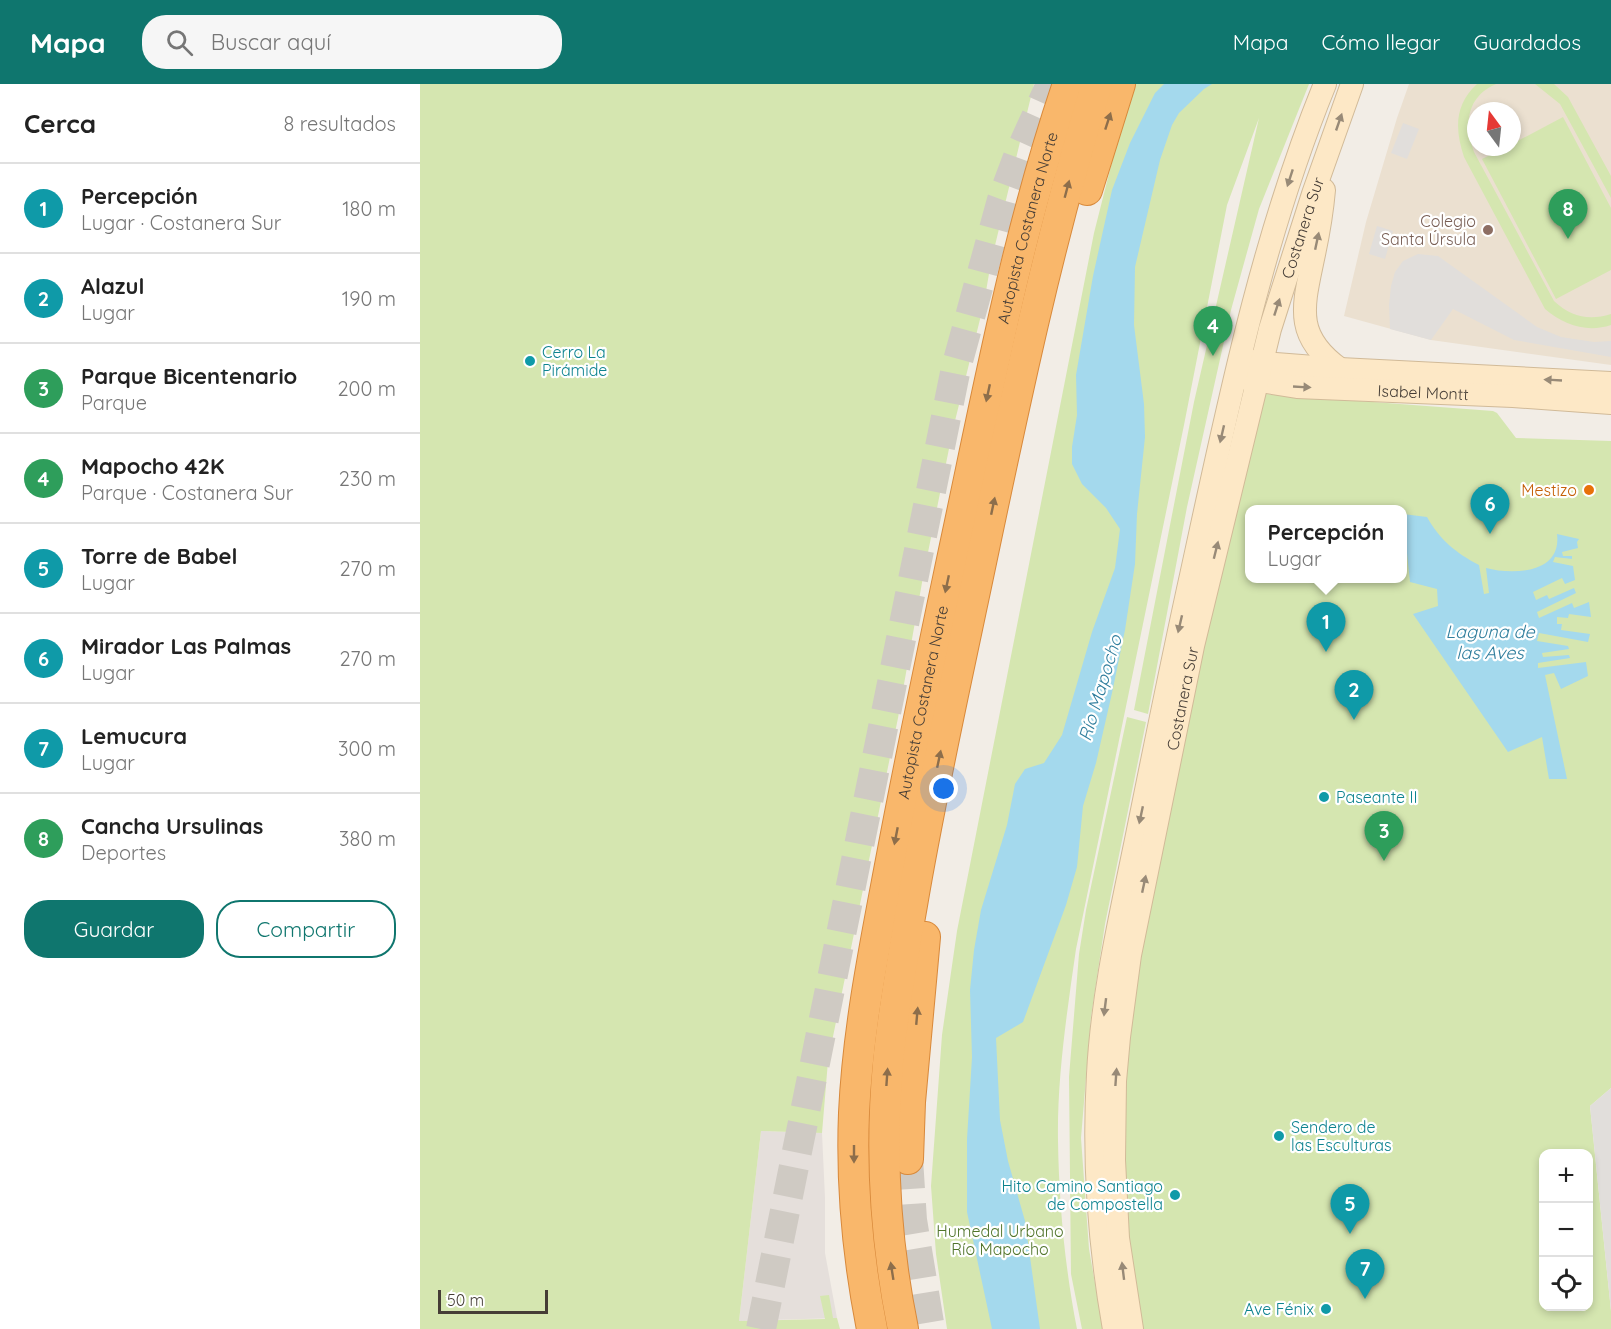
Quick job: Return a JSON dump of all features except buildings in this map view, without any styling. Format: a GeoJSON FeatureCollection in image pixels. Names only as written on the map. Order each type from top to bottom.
{"type":"FeatureCollection","features":[{"type":"Feature","properties":{"kind":"highway"},"geometry":{"type":"LineString","coordinates":[[1033,200],[1053,84]]}},
{"type":"Feature","properties":{"kind":"highway","name":"Autopista Costanera Norte"},"geometry":{"type":"LineString","coordinates":[[872,1329],[862,1267],[854,1187],[854,1113],[866,1000],[921,705],[1001,336],[1033,200],[1068,84]]}},
{"type":"Feature","properties":{"kind":"highway","name":"Autopista Costanera Norte"},"geometry":{"type":"LineString","coordinates":[[903,1329],[886,1213],[885,1110],[888,1063],[899,982],[927,817],[1014,409],[1065,195],[1097,84]]}},
{"type":"Feature","properties":{"kind":"highway"},"geometry":{"type":"LineString","coordinates":[[1014,409],[1048,318],[1120,84]]}},
{"type":"Feature","properties":{"kind":"highway"},"geometry":{"type":"LineString","coordinates":[[908,1159],[910,1102],[926,916],[927,817]]}},
{"type":"Feature","properties":{"kind":"main road","name":"Costanera Sur"},"geometry":{"type":"LineString","coordinates":[[1132,1329],[1118,1238],[1114,1160],[1115,1081],[1124,993],[1137,916],[1248,370],[1260,275],[1295,164],[1325,84]]}},
{"type":"Feature","properties":{"kind":"main road","name":"Costanera Sur"},"geometry":{"type":"LineString","coordinates":[[1114,1329],[1100,1220],[1096,1143],[1098,1074],[1106,991],[1176,643],[1248,370],[1270,329],[1352,84]]}},
{"type":"Feature","properties":{"kind":"main road"},"geometry":{"type":"LineString","coordinates":[[1329,150],[1321,220],[1304,299],[1304,317],[1313,342],[1329,362],[1340,369]]}},
{"type":"Feature","properties":{"kind":"main road","name":"Isabel Montt"},"geometry":{"type":"LineString","coordinates":[[1248,370],[1340,369],[1611,383]]}},
{"type":"Feature","properties":{"kind":"main road","name":"Isabel Montt"},"geometry":{"type":"LineString","coordinates":[[1248,370],[1297,387],[1513,396],[1611,403]]}},
{"type":"Feature","properties":{"kind":"shaded area","name":"Colegio Santa Úrsula"},"geometry":{"type":"Polygon","coordinates":[[[1409,84],[1611,84],[1611,365],[1431,340],[1344,316],[1366,222],[1409,84]]]}},
{"type":"Feature","properties":{"kind":"shaded area"},"geometry":{"type":"Polygon","coordinates":[[[1403,123],[1419,129],[1407,159],[1391,153],[1403,123]]]}},
{"type":"Feature","properties":{"kind":"shaded area"},"geometry":{"type":"Polygon","coordinates":[[[1377,226],[1393,231],[1385,259],[1369,254],[1377,226]]]}},
{"type":"Feature","properties":{"kind":"shaded area"},"geometry":{"type":"Polygon","coordinates":[[[1418,254],[1438,256],[1537,327],[1561,337],[1594,342],[1611,341],[1611,357],[1514,340],[1453,309],[1431,340],[1390,329],[1389,305],[1395,272],[1403,261],[1418,254]]]}},
{"type":"Feature","properties":{"kind":"shaded area"},"geometry":{"type":"Polygon","coordinates":[[[1611,1088],[1611,1311],[1590,1106],[1611,1088]]]}},
{"type":"Feature","properties":{"kind":"shaded area"},"geometry":{"type":"Polygon","coordinates":[[[761,1131],[822,1133],[825,1253],[837,1318],[739,1321],[761,1131]]]}},
{"type":"Feature","properties":{"kind":"green space"},"geometry":{"type":"Polygon","coordinates":[[[420,84],[1034,84],[953,429],[923,577],[898,718],[828,1061],[822,1133],[761,1131],[739,1321],[825,1319],[820,1296],[829,1295],[833,1318],[837,1318],[840,1329],[420,1329],[420,84]]]}},
{"type":"Feature","properties":{"kind":"green space","name":"Humedal Urbano Río Mapocho"},"geometry":{"type":"Polygon","coordinates":[[[1134,84],[1309,84],[1259,209],[1231,310],[1187,507],[1148,714],[1134,710],[1194,402],[1259,118],[1227,205],[1076,949],[1061,1069],[1058,1141],[1063,1236],[1077,1329],[947,1329],[936,1254],[931,1186],[942,1035],[957,931],[1094,233],[1134,84]]]}},
{"type":"Feature","properties":{"kind":"green space"},"geometry":{"type":"Polygon","coordinates":[[[1477,84],[1496,84],[1478,96],[1474,102],[1467,102],[1467,156],[1476,156],[1554,301],[1567,311],[1581,316],[1595,317],[1611,314],[1611,325],[1593,328],[1576,326],[1545,309],[1464,157],[1459,137],[1458,118],[1469,92],[1477,84]]]}},
{"type":"Feature","properties":{"kind":"green space"},"geometry":{"type":"Polygon","coordinates":[[[1535,84],[1554,84],[1568,97],[1611,176],[1611,198],[1560,104],[1535,84]]]}},
{"type":"Feature","properties":{"kind":"green space"},"geometry":{"type":"Polygon","coordinates":[[[1563,117],[1611,208],[1611,270],[1556,299],[1482,159],[1488,156],[1521,156],[1521,139],[1563,117]]]}},
{"type":"Feature","properties":{"kind":"green space"},"geometry":{"type":"Polygon","coordinates":[[[1266,394],[1493,411],[1516,438],[1611,441],[1611,1088],[1590,1106],[1611,1329],[1141,1329],[1125,1208],[1123,1101],[1134,999],[1175,773],[1261,397],[1266,394]]]}},
{"type":"Feature","properties":{"kind":"green space"},"geometry":{"type":"Polygon","coordinates":[[[1127,717],[1146,722],[1105,924],[1091,1017],[1081,1138],[1089,1249],[1103,1329],[1082,1329],[1071,1274],[1069,1077],[1079,954],[1086,910],[1127,717]]]}},
{"type":"Feature","properties":{"kind":"water","name":"Río Mapocho"},"geometry":{"type":"Polygon","coordinates":[[[1164,84],[1212,84],[1179,113],[1172,125],[1160,160],[1135,267],[1134,325],[1144,404],[1145,437],[1137,514],[1135,564],[1112,693],[1096,763],[1083,806],[1077,867],[1066,905],[1023,1022],[996,1038],[1000,1120],[1008,1161],[1025,1221],[1040,1329],[992,1329],[967,1212],[967,1139],[972,1057],[970,990],[974,950],[981,910],[1007,825],[1015,784],[1025,769],[1044,763],[1062,735],[1092,632],[1115,568],[1120,529],[1106,508],[1082,484],[1072,464],[1077,415],[1076,375],[1093,276],[1112,190],[1130,143],[1155,93],[1164,84]]]}},
{"type":"Feature","properties":{"kind":"water","name":"Laguna de las Aves"},"geometry":{"type":"Polygon","coordinates":[[[1407,514],[1427,517],[1437,533],[1449,545],[1479,565],[1484,594],[1489,593],[1486,568],[1509,571],[1533,569],[1552,557],[1557,534],[1579,539],[1578,548],[1562,552],[1563,556],[1572,556],[1572,559],[1555,557],[1553,562],[1573,566],[1575,580],[1565,584],[1562,578],[1533,592],[1536,600],[1547,595],[1549,599],[1574,588],[1576,593],[1537,612],[1539,618],[1572,603],[1574,608],[1589,602],[1591,617],[1569,614],[1568,618],[1557,617],[1557,624],[1562,624],[1561,630],[1590,634],[1588,642],[1539,633],[1537,641],[1568,646],[1569,649],[1542,653],[1543,657],[1569,655],[1570,658],[1538,663],[1538,668],[1586,662],[1588,676],[1561,689],[1554,673],[1545,675],[1567,779],[1549,779],[1542,737],[1508,752],[1413,614],[1438,606],[1437,589],[1410,582],[1407,514]]]}},
{"type":"Feature","properties":{"kind":"tunnel"},"geometry":{"type":"LineString","coordinates":[[761,1329],[956,368],[1002,200],[1018,157],[1051,84]]}},
{"type":"Feature","properties":{"kind":"tunnel"},"geometry":{"type":"LineString","coordinates":[[908,1159],[912,1220],[930,1329]]}},
{"type":"Feature","properties":{"kind":"place","name":"Colegio Santa Úrsula"},"geometry":{"type":"Point","coordinates":[1488,230]}},
{"type":"Feature","properties":{"kind":"place","name":"Cancha Ursulinas"},"geometry":{"type":"Point","coordinates":[1568,239]}},
{"type":"Feature","properties":{"kind":"place","name":"Mapocho 42K"},"geometry":{"type":"Point","coordinates":[1213,356]}},
{"type":"Feature","properties":{"kind":"place","name":"Cerro La Pirámide"},"geometry":{"type":"Point","coordinates":[530,361]}},
{"type":"Feature","properties":{"kind":"place","name":"Mestizo"},"geometry":{"type":"Point","coordinates":[1589,490]}},
{"type":"Feature","properties":{"kind":"place","name":"Mirador Las Palmas"},"geometry":{"type":"Point","coordinates":[1490,534]}},
{"type":"Feature","properties":{"kind":"place","name":"Percepción"},"geometry":{"type":"Point","coordinates":[1326,652]}},
{"type":"Feature","properties":{"kind":"place","name":"Alazul"},"geometry":{"type":"Point","coordinates":[1354,720]}},
{"type":"Feature","properties":{"kind":"place","name":"Paseante II"},"geometry":{"type":"Point","coordinates":[1324,797]}},
{"type":"Feature","properties":{"kind":"place","name":"Parque Bicentenario"},"geometry":{"type":"Point","coordinates":[1384,861]}},
{"type":"Feature","properties":{"kind":"place","name":"Sendero de las Esculturas"},"geometry":{"type":"Point","coordinates":[1279,1136]}},
{"type":"Feature","properties":{"kind":"place","name":"Hito Camino Santiago de Compostella"},"geometry":{"type":"Point","coordinates":[1175,1195]}},
{"type":"Feature","properties":{"kind":"place","name":"Torre de Babel"},"geometry":{"type":"Point","coordinates":[1350,1234]}},
{"type":"Feature","properties":{"kind":"place","name":"Lemucura"},"geometry":{"type":"Point","coordinates":[1365,1299]}},
{"type":"Feature","properties":{"kind":"place","name":"Ave Fénix"},"geometry":{"type":"Point","coordinates":[1326,1309]}}]}
